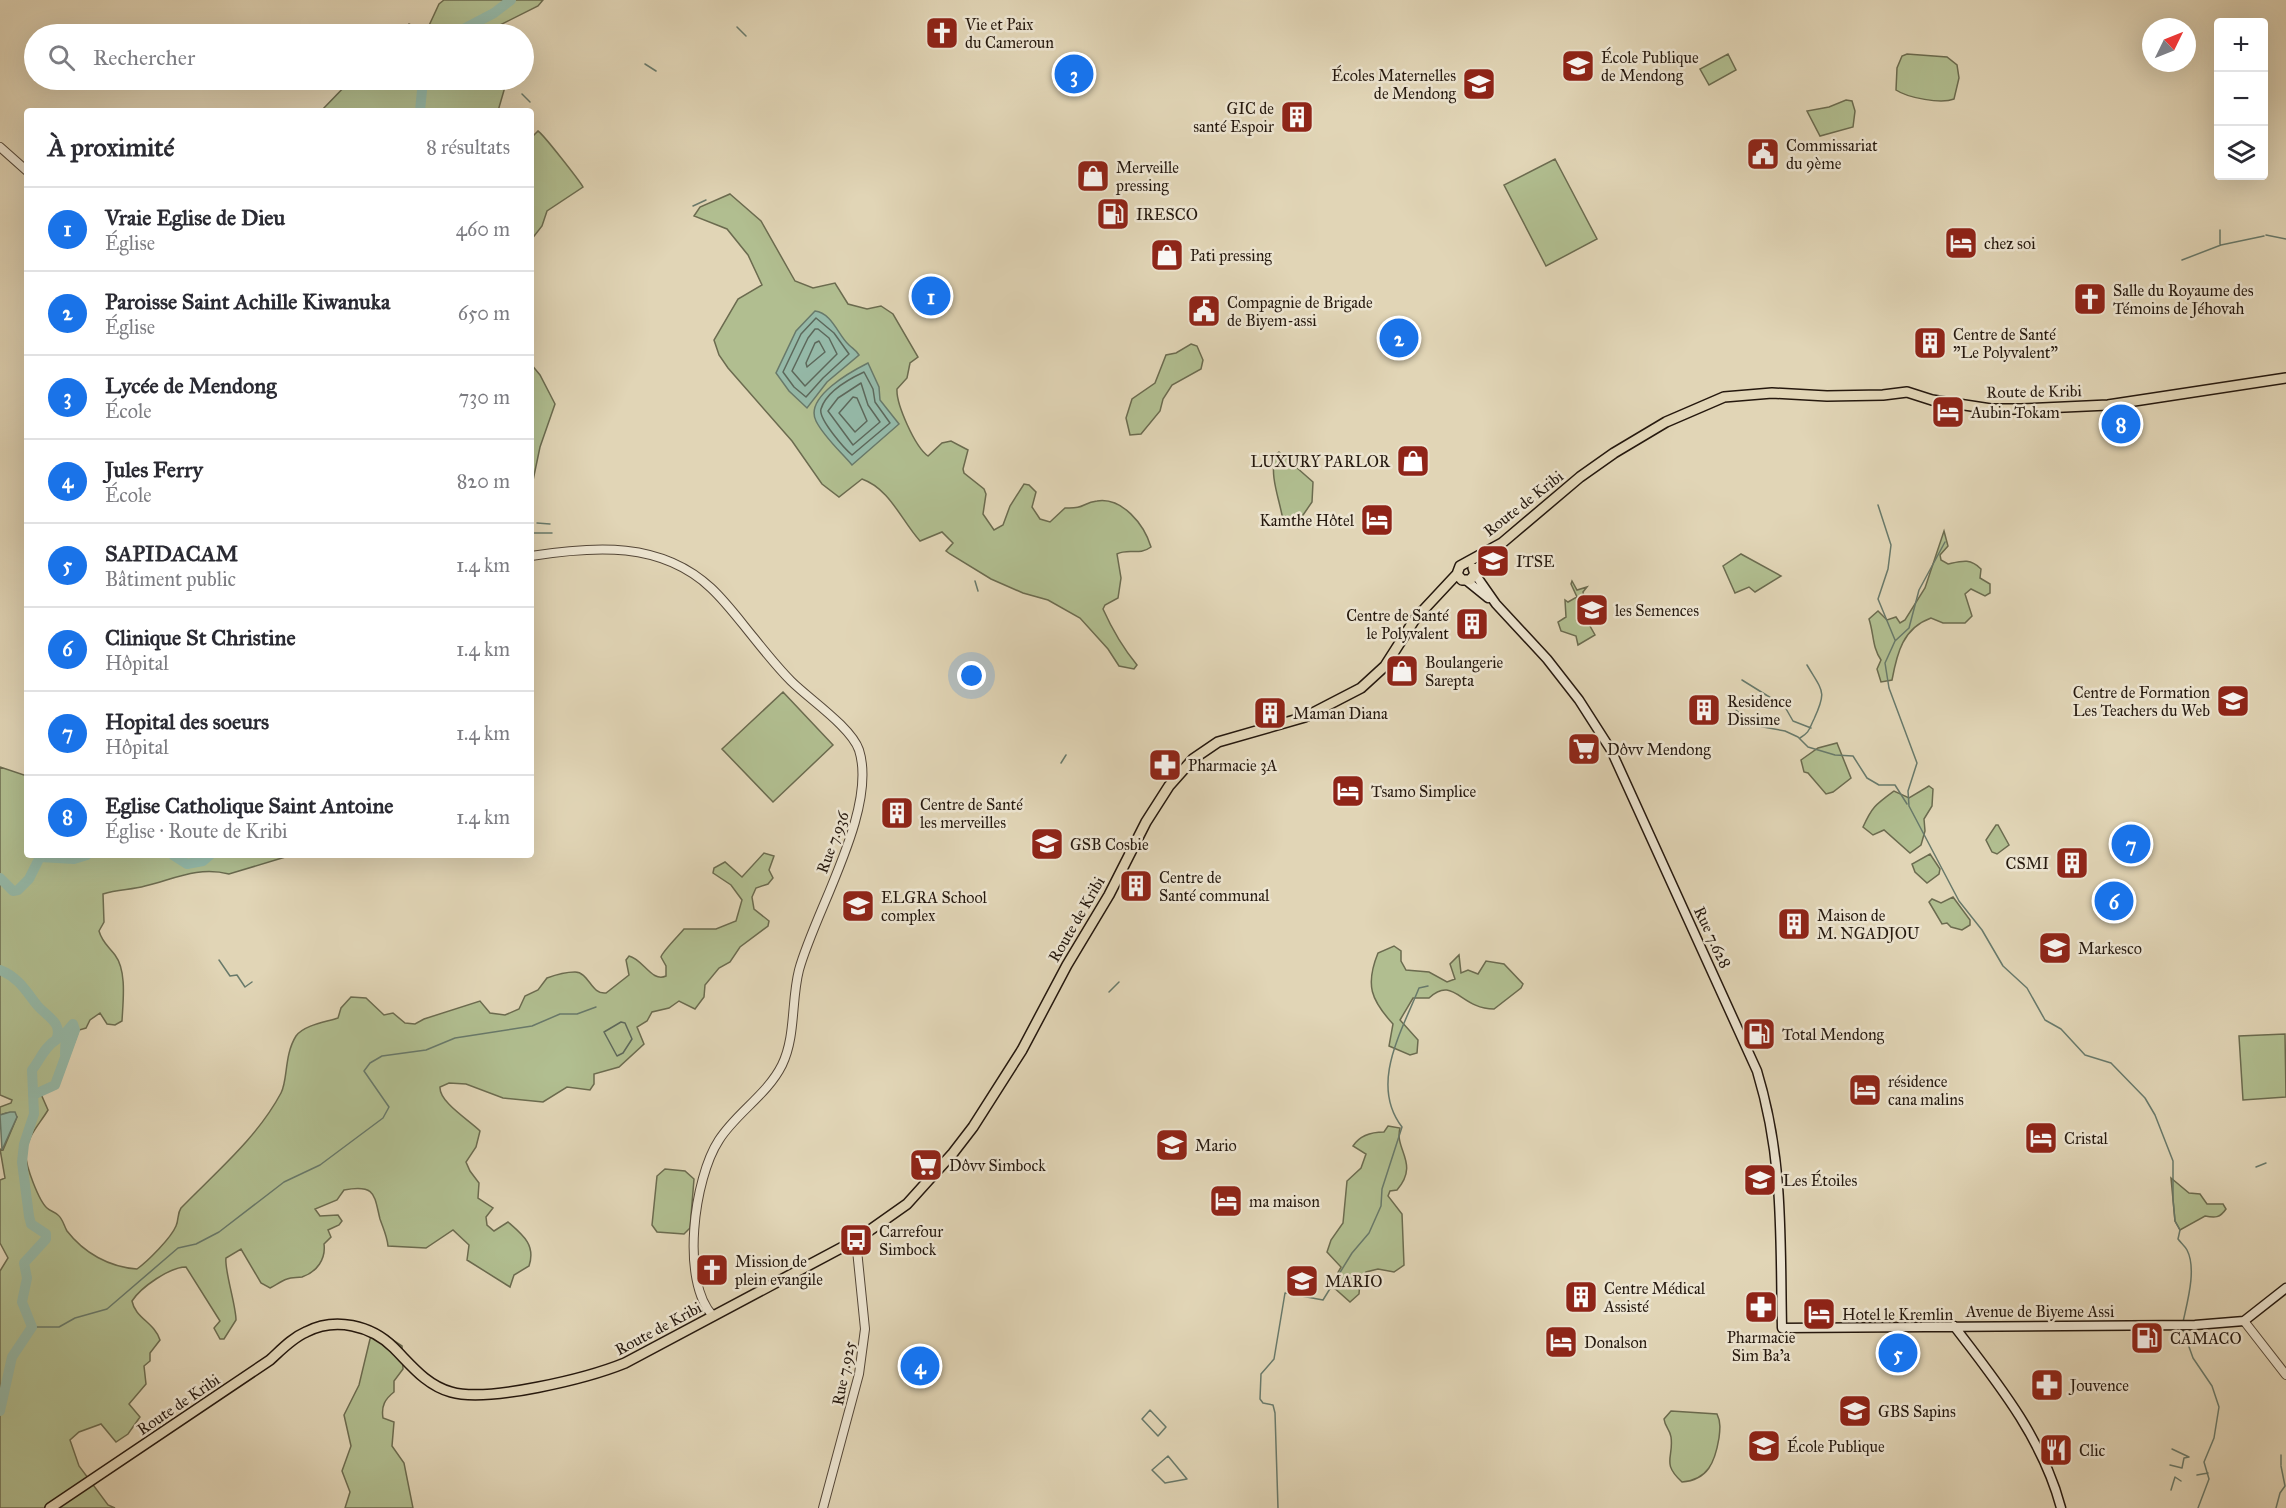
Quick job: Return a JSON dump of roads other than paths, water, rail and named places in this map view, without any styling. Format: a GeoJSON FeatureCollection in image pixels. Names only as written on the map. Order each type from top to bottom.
{"type":"FeatureCollection","features":[{"type":"Feature","properties":{"kind":"main road","name":"Route de Kribi"},"geometry":{"type":"LineString","coordinates":[[50,1508],[270,1360],[295,1338],[315,1328],[345,1324],[364,1328],[387,1341],[412,1368],[449,1392],[477,1395],[553,1383],[616,1367],[856,1240],[907,1204],[973,1127],[1022,1050],[1067,965],[1109,895],[1146,822],[1169,786],[1186,766],[1218,742],[1305,717],[1361,688],[1385,666],[1415,619],[1439,595],[1467,576],[1460,566],[1502,543],[1580,477],[1614,453],[1666,422],[1724,397],[1772,393],[1827,396],[1907,392],[1947,403],[1991,409],[2021,409],[2108,405],[2286,378]]}},
{"type":"Feature","properties":{"kind":"main road"},"geometry":{"type":"LineString","coordinates":[[1467,576],[1502,543]]}},
{"type":"Feature","properties":{"kind":"main road"},"geometry":{"type":"LineString","coordinates":[[1467,576],[1468,563]]}},
{"type":"Feature","properties":{"kind":"main road","name":"Rue 7.628"},"geometry":{"type":"LineString","coordinates":[[1467,576],[1496,604],[1568,686],[1611,750],[1757,1071],[1769,1112],[1780,1193],[1782,1328]]}},
{"type":"Feature","properties":{"kind":"main road"},"geometry":{"type":"LineString","coordinates":[[2244,1321],[2286,1288]]}},
{"type":"Feature","properties":{"kind":"main road","name":"Avenue de Biyeme Assi"},"geometry":{"type":"LineString","coordinates":[[1782,1328],[2174,1326],[2244,1321]]}},
{"type":"Feature","properties":{"kind":"main road"},"geometry":{"type":"LineString","coordinates":[[1954,1326],[2000,1386],[2038,1448],[2053,1477],[2061,1508]]}},
{"type":"Feature","properties":{"kind":"street"},"geometry":{"type":"LineString","coordinates":[[0,147],[24,168]]}},
{"type":"Feature","properties":{"kind":"street","name":"Rue 7.936"},"geometry":{"type":"LineString","coordinates":[[534,556],[585,549],[639,550],[671,561],[697,576],[725,603],[789,679],[854,738],[863,765],[859,806],[849,840],[799,972],[789,1044],[783,1063],[773,1078],[726,1130],[703,1173],[695,1236],[696,1269],[699,1293],[705,1308],[713,1316]]}},
{"type":"Feature","properties":{"kind":"street","name":"Rue 7.925"},"geometry":{"type":"LineString","coordinates":[[823,1508],[860,1374],[865,1329],[856,1240]]}},
{"type":"Feature","properties":{"kind":"street"},"geometry":{"type":"LineString","coordinates":[[2244,1321],[2286,1375]]}},
{"type":"Feature","properties":{"kind":"water"},"geometry":{"type":"Polygon","coordinates":[[[815,311],[830,320],[845,341],[859,355],[827,382],[807,408],[789,391],[776,373],[796,331],[815,311]]]}},
{"type":"Feature","properties":{"kind":"water"},"geometry":{"type":"Polygon","coordinates":[[[868,363],[879,387],[880,400],[899,424],[852,465],[823,433],[814,412],[823,394],[851,372],[868,363]]]}},
{"type":"Feature","properties":{"kind":"water"},"geometry":{"type":"Polygon","coordinates":[[[15,1112],[17,1117],[2,1150],[0,1115],[15,1112]]]}},
{"type":"Feature","properties":{"kind":"waterway"},"geometry":{"type":"LineString","coordinates":[[473,24],[494,13],[511,0]]}},
{"type":"Feature","properties":{"kind":"waterway"},"geometry":{"type":"LineString","coordinates":[[737,27],[746,36]]}},
{"type":"Feature","properties":{"kind":"waterway"},"geometry":{"type":"LineString","coordinates":[[645,64],[656,71]]}},
{"type":"Feature","properties":{"kind":"waterway"},"geometry":{"type":"LineString","coordinates":[[420,108],[422,90]]}},
{"type":"Feature","properties":{"kind":"waterway"},"geometry":{"type":"LineString","coordinates":[[522,94],[530,102]]}},
{"type":"Feature","properties":{"kind":"waterway"},"geometry":{"type":"LineString","coordinates":[[693,206],[706,200]]}},
{"type":"Feature","properties":{"kind":"waterway"},"geometry":{"type":"LineString","coordinates":[[2220,230],[2220,244]]}},
{"type":"Feature","properties":{"kind":"waterway"},"geometry":{"type":"LineString","coordinates":[[2266,235],[2286,239]]}},
{"type":"Feature","properties":{"kind":"waterway"},"geometry":{"type":"LineString","coordinates":[[2182,260],[2221,245],[2264,236]]}},
{"type":"Feature","properties":{"kind":"waterway"},"geometry":{"type":"LineString","coordinates":[[1878,505],[1891,545],[1888,569],[1878,599],[1895,640]]}},
{"type":"Feature","properties":{"kind":"waterway"},"geometry":{"type":"LineString","coordinates":[[537,523],[550,524]]}},
{"type":"Feature","properties":{"kind":"waterway"},"geometry":{"type":"LineString","coordinates":[[534,533],[552,533]]}},
{"type":"Feature","properties":{"kind":"waterway"},"geometry":{"type":"LineString","coordinates":[[1945,542],[1919,590],[1909,628],[1895,641],[1885,663],[1889,688],[1917,763],[1908,791],[1909,806],[1959,901],[1982,930],[2003,966],[2027,988],[2045,1020],[2061,1029],[2085,1055],[2111,1063],[2145,1098],[2155,1115],[2173,1161],[2175,1221],[2180,1230],[2178,1239],[2190,1258],[2190,1286],[2183,1322]]}},
{"type":"Feature","properties":{"kind":"waterway"},"geometry":{"type":"LineString","coordinates":[[975,581],[978,591]]}},
{"type":"Feature","properties":{"kind":"waterway"},"geometry":{"type":"LineString","coordinates":[[1800,738],[1809,730],[1822,697],[1820,687],[1807,665]]}},
{"type":"Feature","properties":{"kind":"waterway"},"geometry":{"type":"LineString","coordinates":[[1742,680],[1771,698],[1781,700],[1793,721],[1811,728]]}},
{"type":"Feature","properties":{"kind":"waterway"},"geometry":{"type":"LineString","coordinates":[[1736,710],[1752,725],[1785,731],[1798,737],[1808,747],[1835,755],[1853,756],[1867,778],[1879,785],[1895,785],[1907,804]]}},
{"type":"Feature","properties":{"kind":"waterway"},"geometry":{"type":"LineString","coordinates":[[1061,763],[1066,755]]}},
{"type":"Feature","properties":{"kind":"waterway"},"geometry":{"type":"LineString","coordinates":[[0,878],[13,891],[18,890],[29,879],[40,858]]}},
{"type":"Feature","properties":{"kind":"waterway"},"geometry":{"type":"LineString","coordinates":[[57,858],[77,858]]}},
{"type":"Feature","properties":{"kind":"waterway"},"geometry":{"type":"LineString","coordinates":[[178,858],[187,864],[203,861],[206,858]]}},
{"type":"Feature","properties":{"kind":"waterway"},"geometry":{"type":"LineString","coordinates":[[219,960],[230,976],[237,975],[245,987],[252,982]]}},
{"type":"Feature","properties":{"kind":"waterway"},"geometry":{"type":"LineString","coordinates":[[0,970],[12,976],[21,985],[53,1020],[58,1029],[56,1040],[46,1049],[32,1070],[34,1114],[24,1144],[22,1162],[31,1224],[46,1234],[46,1239],[24,1263],[27,1278],[22,1302],[32,1327],[12,1357],[0,1411]]}},
{"type":"Feature","properties":{"kind":"waterway"},"geometry":{"type":"LineString","coordinates":[[1109,992],[1119,982]]}},
{"type":"Feature","properties":{"kind":"waterway"},"geometry":{"type":"LineString","coordinates":[[1278,1508],[1275,1413],[1273,1405],[1263,1403],[1260,1399],[1261,1374],[1274,1359],[1285,1293],[1323,1300],[1352,1253],[1369,1233],[1381,1206],[1382,1189],[1402,1127],[1393,1110],[1388,1093],[1388,1075],[1397,1040],[1419,988],[1428,986]]}},
{"type":"Feature","properties":{"kind":"waterway"},"geometry":{"type":"LineString","coordinates":[[32,1327],[59,1327],[75,1318],[107,1309],[178,1248],[196,1244],[219,1232],[284,1182],[320,1165],[383,1118],[389,1107],[364,1071],[370,1063],[382,1056],[426,1050],[455,1038],[532,1026],[560,1014],[577,1014],[596,1007]]}},
{"type":"Feature","properties":{"kind":"waterway"},"geometry":{"type":"LineString","coordinates":[[33,1095],[55,1085],[75,1030],[73,1024],[66,1032],[65,1054]]}},
{"type":"Feature","properties":{"kind":"waterway"},"geometry":{"type":"LineString","coordinates":[[2256,1167],[2266,1163]]}},
{"type":"Feature","properties":{"kind":"waterway"},"geometry":{"type":"LineString","coordinates":[[2183,1330],[2193,1358],[2212,1386],[2219,1407],[2214,1438],[2204,1462],[2209,1479],[2198,1508]]}},
{"type":"Feature","properties":{"kind":"waterway"},"geometry":{"type":"LineString","coordinates":[[1150,1410],[1166,1427],[1158,1436],[1142,1419],[1150,1410]]}},
{"type":"Feature","properties":{"kind":"waterway"},"geometry":{"type":"LineString","coordinates":[[2170,1465],[2182,1468],[2184,1458],[2189,1457],[2172,1449]]}},
{"type":"Feature","properties":{"kind":"waterway"},"geometry":{"type":"LineString","coordinates":[[2281,1455],[2281,1465]]}},
{"type":"Feature","properties":{"kind":"waterway"},"geometry":{"type":"LineString","coordinates":[[1168,1456],[1187,1479],[1165,1483],[1152,1470],[1168,1456]]}},
{"type":"Feature","properties":{"kind":"waterway"},"geometry":{"type":"LineString","coordinates":[[2276,1508],[2280,1493],[2285,1486],[2281,1466]]}},
{"type":"Feature","properties":{"kind":"waterway"},"geometry":{"type":"LineString","coordinates":[[2197,1475],[2208,1473]]}},
{"type":"Feature","properties":{"kind":"waterway"},"geometry":{"type":"LineString","coordinates":[[2171,1490],[2175,1477],[2181,1481]]}},
{"type":"Feature","properties":{"kind":"place","name":"Vie et Paix du Cameroun"},"geometry":{"type":"Point","coordinates":[942,33]}},
{"type":"Feature","properties":{"kind":"place","name":"École Publique de Mendong"},"geometry":{"type":"Point","coordinates":[1578,66]}},
{"type":"Feature","properties":{"kind":"place","name":"Lycée de Mendong"},"geometry":{"type":"Point","coordinates":[1074,74]}},
{"type":"Feature","properties":{"kind":"place","name":"Écoles Maternelles de Mendong"},"geometry":{"type":"Point","coordinates":[1479,84]}},
{"type":"Feature","properties":{"kind":"place","name":"GIC de santé Espoir"},"geometry":{"type":"Point","coordinates":[1297,117]}},
{"type":"Feature","properties":{"kind":"place","name":"Commissariat du 9ème"},"geometry":{"type":"Point","coordinates":[1763,154]}},
{"type":"Feature","properties":{"kind":"place","name":"Merveille pressing"},"geometry":{"type":"Point","coordinates":[1093,176]}},
{"type":"Feature","properties":{"kind":"place","name":"IRESCO"},"geometry":{"type":"Point","coordinates":[1113,214]}},
{"type":"Feature","properties":{"kind":"place","name":"chez soi"},"geometry":{"type":"Point","coordinates":[1961,243]}},
{"type":"Feature","properties":{"kind":"place","name":"Pati pressing"},"geometry":{"type":"Point","coordinates":[1167,255]}},
{"type":"Feature","properties":{"kind":"place","name":"Vraie Eglise de Dieu"},"geometry":{"type":"Point","coordinates":[931,296]}},
{"type":"Feature","properties":{"kind":"place","name":"Salle du Royaume des Témoins de Jéhovah"},"geometry":{"type":"Point","coordinates":[2090,299]}},
{"type":"Feature","properties":{"kind":"place","name":"Compagnie de Brigade de Biyem-assi"},"geometry":{"type":"Point","coordinates":[1204,311]}},
{"type":"Feature","properties":{"kind":"place","name":"Paroisse Saint Achille Kiwanuka"},"geometry":{"type":"Point","coordinates":[1399,338]}},
{"type":"Feature","properties":{"kind":"place","name":"Centre de Santé \"Le Polyvalent\""},"geometry":{"type":"Point","coordinates":[1930,343]}},
{"type":"Feature","properties":{"kind":"place","name":"Aubin Tokam"},"geometry":{"type":"Point","coordinates":[1948,412]}},
{"type":"Feature","properties":{"kind":"place","name":"Eglise Catholique Saint Antoine"},"geometry":{"type":"Point","coordinates":[2121,424]}},
{"type":"Feature","properties":{"kind":"place","name":"LUXURY PARLOR"},"geometry":{"type":"Point","coordinates":[1413,461]}},
{"type":"Feature","properties":{"kind":"place","name":"Kamthe Hôtel"},"geometry":{"type":"Point","coordinates":[1377,520]}},
{"type":"Feature","properties":{"kind":"place","name":"ITSE"},"geometry":{"type":"Point","coordinates":[1493,561]}},
{"type":"Feature","properties":{"kind":"place","name":"les Semences"},"geometry":{"type":"Point","coordinates":[1592,610]}},
{"type":"Feature","properties":{"kind":"place","name":"Centre de Santé le Polyvalent"},"geometry":{"type":"Point","coordinates":[1472,624]}},
{"type":"Feature","properties":{"kind":"place","name":"Boulangerie Sarepta"},"geometry":{"type":"Point","coordinates":[1402,671]}},
{"type":"Feature","properties":{"kind":"place","name":"Centre de Formation Les Teachers du Web"},"geometry":{"type":"Point","coordinates":[2233,701]}},
{"type":"Feature","properties":{"kind":"place","name":"Residence Dissime"},"geometry":{"type":"Point","coordinates":[1704,710]}},
{"type":"Feature","properties":{"kind":"place","name":"Maman Diana"},"geometry":{"type":"Point","coordinates":[1270,713]}},
{"type":"Feature","properties":{"kind":"place","name":"Dôvv Mendong"},"geometry":{"type":"Point","coordinates":[1584,749]}},
{"type":"Feature","properties":{"kind":"place","name":"Pharmacie 3A"},"geometry":{"type":"Point","coordinates":[1165,765]}},
{"type":"Feature","properties":{"kind":"place","name":"Tsamo Simplice"},"geometry":{"type":"Point","coordinates":[1348,791]}},
{"type":"Feature","properties":{"kind":"place","name":"Centre de Santé les merveilles"},"geometry":{"type":"Point","coordinates":[897,813]}},
{"type":"Feature","properties":{"kind":"place","name":"GSB Cosbie"},"geometry":{"type":"Point","coordinates":[1047,844]}},
{"type":"Feature","properties":{"kind":"place","name":"Hopital des soeurs"},"geometry":{"type":"Point","coordinates":[2131,844]}},
{"type":"Feature","properties":{"kind":"place","name":"CSMI"},"geometry":{"type":"Point","coordinates":[2072,863]}},
{"type":"Feature","properties":{"kind":"place","name":"Centre de Santé communal"},"geometry":{"type":"Point","coordinates":[1136,886]}},
{"type":"Feature","properties":{"kind":"place","name":"Clinique St Christine"},"geometry":{"type":"Point","coordinates":[2114,901]}},
{"type":"Feature","properties":{"kind":"place","name":"ELGRA School complex"},"geometry":{"type":"Point","coordinates":[858,906]}},
{"type":"Feature","properties":{"kind":"place","name":"Maison de M. NGADJOU"},"geometry":{"type":"Point","coordinates":[1794,924]}},
{"type":"Feature","properties":{"kind":"place","name":"Markesco"},"geometry":{"type":"Point","coordinates":[2055,948]}},
{"type":"Feature","properties":{"kind":"place","name":"Total Mendong"},"geometry":{"type":"Point","coordinates":[1759,1034]}},
{"type":"Feature","properties":{"kind":"place","name":"résidence cana malins"},"geometry":{"type":"Point","coordinates":[1865,1090]}},
{"type":"Feature","properties":{"kind":"place","name":"Cristal"},"geometry":{"type":"Point","coordinates":[2041,1138]}},
{"type":"Feature","properties":{"kind":"place","name":"Mario"},"geometry":{"type":"Point","coordinates":[1172,1145]}},
{"type":"Feature","properties":{"kind":"place","name":"Dôvv Simbock"},"geometry":{"type":"Point","coordinates":[926,1165]}},
{"type":"Feature","properties":{"kind":"place","name":"Les Étoiles"},"geometry":{"type":"Point","coordinates":[1760,1180]}},
{"type":"Feature","properties":{"kind":"place","name":"ma maison"},"geometry":{"type":"Point","coordinates":[1226,1201]}},
{"type":"Feature","properties":{"kind":"place","name":"Carrefour Simbock"},"geometry":{"type":"Point","coordinates":[856,1240]}},
{"type":"Feature","properties":{"kind":"place","name":"Mission de plein evangile"},"geometry":{"type":"Point","coordinates":[712,1270]}},
{"type":"Feature","properties":{"kind":"place","name":"MARIO"},"geometry":{"type":"Point","coordinates":[1302,1281]}},
{"type":"Feature","properties":{"kind":"place","name":"Centre Médical Assisté"},"geometry":{"type":"Point","coordinates":[1581,1297]}},
{"type":"Feature","properties":{"kind":"place","name":"Pharmacie Sim Ba'a"},"geometry":{"type":"Point","coordinates":[1761,1307]}},
{"type":"Feature","properties":{"kind":"place","name":"Hotel le Kremlin"},"geometry":{"type":"Point","coordinates":[1819,1314]}},
{"type":"Feature","properties":{"kind":"place","name":"CAMACO"},"geometry":{"type":"Point","coordinates":[2147,1338]}},
{"type":"Feature","properties":{"kind":"place","name":"Donalson"},"geometry":{"type":"Point","coordinates":[1561,1342]}},
{"type":"Feature","properties":{"kind":"place","name":"SAPIDACAM"},"geometry":{"type":"Point","coordinates":[1898,1353]}},
{"type":"Feature","properties":{"kind":"place","name":"Jules Ferry"},"geometry":{"type":"Point","coordinates":[920,1366]}},
{"type":"Feature","properties":{"kind":"place","name":"Jouvence"},"geometry":{"type":"Point","coordinates":[2047,1385]}},
{"type":"Feature","properties":{"kind":"place","name":"GBS Sapins"},"geometry":{"type":"Point","coordinates":[1855,1411]}},
{"type":"Feature","properties":{"kind":"place","name":"École Publique"},"geometry":{"type":"Point","coordinates":[1764,1446]}},
{"type":"Feature","properties":{"kind":"place","name":"Clic"},"geometry":{"type":"Point","coordinates":[2056,1450]}}]}
